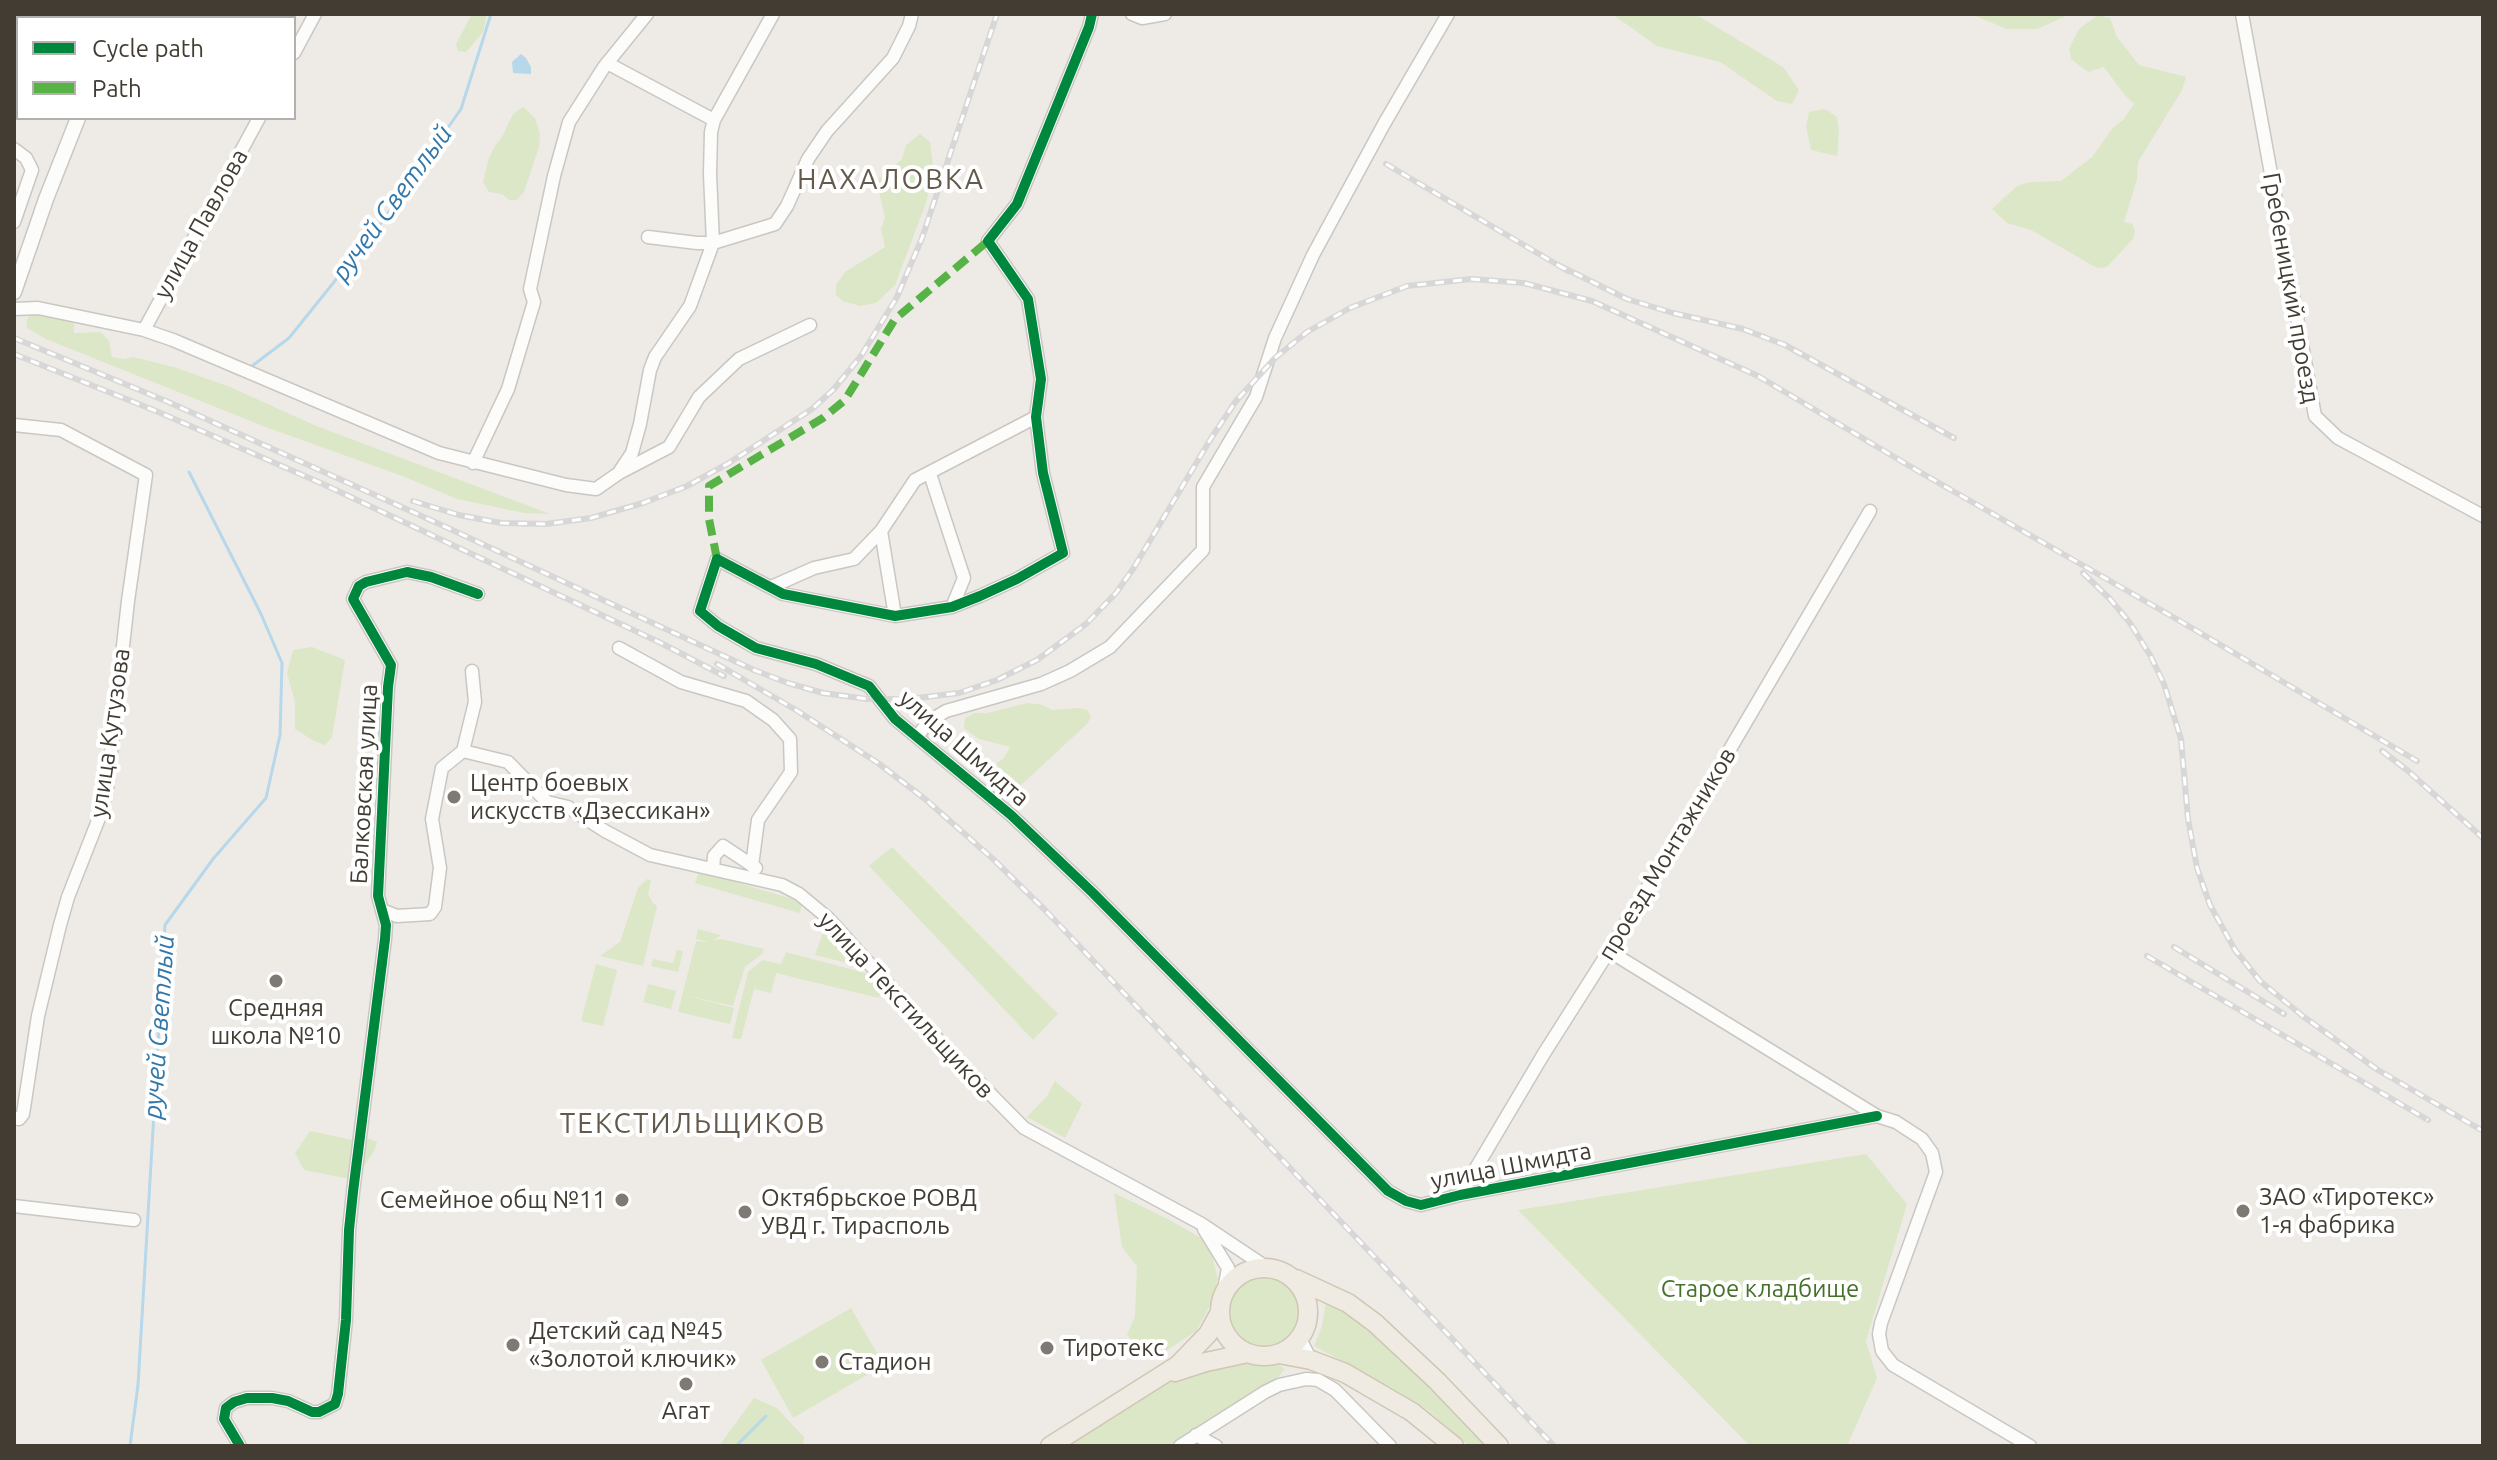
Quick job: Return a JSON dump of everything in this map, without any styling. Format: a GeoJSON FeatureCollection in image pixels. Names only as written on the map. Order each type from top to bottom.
{"type":"FeatureCollection","features":[{"type":"Feature","properties":{"kind":"main road"},"geometry":{"type":"LineString","coordinates":[[1050,1446],[1178,1365],[1198,1346],[1230,1283],[1240,1274],[1266,1267],[1281,1270],[1348,1303],[1375,1323],[1437,1381],[1499,1446]]}},
{"type":"Feature","properties":{"kind":"main road"},"geometry":{"type":"LineString","coordinates":[[1279,1354],[1300,1339],[1309,1314],[1303,1289],[1294,1278]]}},
{"type":"Feature","properties":{"kind":"main road"},"geometry":{"type":"LineString","coordinates":[[1222,1304],[1225,1333],[1239,1348],[1263,1356],[1279,1354],[1311,1360],[1345,1373],[1429,1424],[1454,1446]]}},
{"type":"Feature","properties":{"kind":"main road"},"geometry":{"type":"LineString","coordinates":[[1162,1377],[1206,1362],[1248,1353]]}},
{"type":"Feature","properties":{"kind":"street"},"geometry":{"type":"LineString","coordinates":[[296,49],[315,14]]}},
{"type":"Feature","properties":{"kind":"street"},"geometry":{"type":"LineString","coordinates":[[473,463],[508,389],[534,302],[530,289],[569,122],[607,63],[647,14]]}},
{"type":"Feature","properties":{"kind":"street"},"geometry":{"type":"LineString","coordinates":[[619,473],[632,453],[655,357],[690,306],[713,243],[710,174],[714,120],[773,14]]}},
{"type":"Feature","properties":{"kind":"street"},"geometry":{"type":"LineString","coordinates":[[648,237],[713,243],[775,224],[787,206],[808,159],[827,131],[893,58],[912,14]]}},
{"type":"Feature","properties":{"kind":"street","name":"улица Шмидта"},"geometry":{"type":"LineString","coordinates":[[1092,14],[1017,204],[988,241],[1028,299],[1041,379],[1036,417],[1043,473],[1063,553],[1017,579],[952,607],[895,616],[783,594],[717,559],[700,611],[729,634],[756,648],[816,664],[869,686],[895,719],[1011,815],[1093,893],[1388,1191],[1406,1201],[1421,1205],[1877,1116]]}},
{"type":"Feature","properties":{"kind":"street"},"geometry":{"type":"LineString","coordinates":[[1132,14],[1142,18],[1165,14]]}},
{"type":"Feature","properties":{"kind":"street"},"geometry":{"type":"LineString","coordinates":[[917,737],[928,722],[946,711],[1041,684],[1110,647],[1203,550],[1203,487],[1256,397],[1275,338],[1313,255],[1448,14]]}},
{"type":"Feature","properties":{"kind":"street","name":"Гребеницкий проезд"},"geometry":{"type":"LineString","coordinates":[[2242,14],[2315,416],[2338,438],[2483,516]]}},
{"type":"Feature","properties":{"kind":"street"},"geometry":{"type":"LineString","coordinates":[[607,63],[714,120]]}},
{"type":"Feature","properties":{"kind":"street"},"geometry":{"type":"LineString","coordinates":[[14,292],[77,120]]}},
{"type":"Feature","properties":{"kind":"street","name":"улица Павлова"},"geometry":{"type":"LineString","coordinates":[[144,330],[258,120]]}},
{"type":"Feature","properties":{"kind":"street"},"geometry":{"type":"LineString","coordinates":[[14,149],[26,158],[32,170],[14,222]]}},
{"type":"Feature","properties":{"kind":"street"},"geometry":{"type":"LineString","coordinates":[[14,309],[38,308],[144,330],[439,453],[566,485],[596,489],[669,447],[699,397],[739,359],[810,325]]}},
{"type":"Feature","properties":{"kind":"street"},"geometry":{"type":"LineString","coordinates":[[771,587],[814,568],[854,559],[881,531],[915,480],[1036,417]]}},
{"type":"Feature","properties":{"kind":"street","name":"улица Кутузова"},"geometry":{"type":"LineString","coordinates":[[14,425],[61,430],[146,475],[107,788],[101,813],[60,925],[38,1016],[23,1114],[19,1119],[14,1118]]}},
{"type":"Feature","properties":{"kind":"street"},"geometry":{"type":"LineString","coordinates":[[930,474],[964,578],[952,607]]}},
{"type":"Feature","properties":{"kind":"street","name":"проезд Монтажников"},"geometry":{"type":"LineString","coordinates":[[1460,1195],[1870,511]]}},
{"type":"Feature","properties":{"kind":"street"},"geometry":{"type":"LineString","coordinates":[[881,531],[895,616]]}},
{"type":"Feature","properties":{"kind":"street","name":"Балковская улица"},"geometry":{"type":"LineString","coordinates":[[240,1446],[224,1419],[226,1408],[234,1402],[247,1398],[272,1398],[288,1401],[312,1412],[324,1411],[335,1404],[346,1320],[349,1230],[386,925],[378,896],[391,665],[353,599],[359,586],[366,582],[407,572],[478,594]]}},
{"type":"Feature","properties":{"kind":"street"},"geometry":{"type":"LineString","coordinates":[[619,648],[681,682],[746,701],[773,720],[790,739],[791,772],[758,820],[752,866]]}},
{"type":"Feature","properties":{"kind":"street"},"geometry":{"type":"LineString","coordinates":[[382,910],[397,916],[430,914],[435,907],[440,868],[432,819],[442,768],[463,751],[475,702],[472,671]]}},
{"type":"Feature","properties":{"kind":"street","name":"улица Текстильщиков"},"geometry":{"type":"LineString","coordinates":[[463,751],[508,762],[547,802],[568,807],[650,855],[782,885],[799,894],[828,918],[961,1065],[1024,1128],[1200,1223],[1266,1267]]}},
{"type":"Feature","properties":{"kind":"street"},"geometry":{"type":"LineString","coordinates":[[713,869],[714,856],[723,846],[782,885]]}},
{"type":"Feature","properties":{"kind":"street"},"geometry":{"type":"LineString","coordinates":[[1609,951],[1877,1116],[1896,1122],[1922,1139],[1932,1153],[1936,1172],[1881,1323],[1882,1351],[1893,1365],[2030,1446]]}},
{"type":"Feature","properties":{"kind":"street"},"geometry":{"type":"LineString","coordinates":[[14,1206],[134,1220]]}},
{"type":"Feature","properties":{"kind":"street"},"geometry":{"type":"LineString","coordinates":[[1200,1223],[1228,1268],[1222,1304]]}},
{"type":"Feature","properties":{"kind":"street"},"geometry":{"type":"LineString","coordinates":[[1300,1339],[1318,1380]]}},
{"type":"Feature","properties":{"kind":"street"},"geometry":{"type":"LineString","coordinates":[[1180,1446],[1279,1385],[1296,1380],[1318,1380],[1335,1390],[1390,1446]]}},
{"type":"Feature","properties":{"kind":"street"},"geometry":{"type":"LineString","coordinates":[[1196,1435],[1216,1446]]}},
{"type":"Feature","properties":{"kind":"green space"},"geometry":{"type":"Polygon","coordinates":[[[472,14],[487,14],[483,32],[466,52],[458,51],[456,44],[472,14]]]}},
{"type":"Feature","properties":{"kind":"green space"},"geometry":{"type":"Polygon","coordinates":[[[1612,14],[1695,14],[1783,67],[1799,90],[1792,104],[1777,101],[1720,62],[1657,46],[1612,14]]]}},
{"type":"Feature","properties":{"kind":"green space"},"geometry":{"type":"Polygon","coordinates":[[[1971,14],[2064,14],[2064,17],[2037,29],[2007,29],[1971,14]]]}},
{"type":"Feature","properties":{"kind":"green space"},"geometry":{"type":"Polygon","coordinates":[[[2098,15],[2110,18],[2117,37],[2139,65],[2186,77],[2182,90],[2138,162],[2137,179],[2124,222],[2132,224],[2135,230],[2133,239],[2107,267],[2097,268],[2031,230],[2007,223],[1992,209],[2017,186],[2030,182],[2061,181],[2092,157],[2134,104],[2104,67],[2088,72],[2071,59],[2069,49],[2079,29],[2098,15]]]}},
{"type":"Feature","properties":{"kind":"green space"},"geometry":{"type":"Polygon","coordinates":[[[523,107],[535,118],[540,134],[539,147],[524,192],[517,200],[509,200],[502,194],[489,192],[483,182],[495,146],[513,114],[523,107]]]}},
{"type":"Feature","properties":{"kind":"green space"},"geometry":{"type":"Polygon","coordinates":[[[1825,109],[1837,117],[1837,156],[1811,150],[1806,126],[1809,112],[1825,109]]]}},
{"type":"Feature","properties":{"kind":"green space"},"geometry":{"type":"Polygon","coordinates":[[[920,134],[930,142],[931,181],[926,203],[895,285],[876,303],[860,306],[843,301],[836,295],[836,285],[845,272],[885,247],[881,229],[885,218],[877,181],[902,159],[906,145],[920,134]]]}},
{"type":"Feature","properties":{"kind":"green space"},"geometry":{"type":"Polygon","coordinates":[[[34,313],[69,318],[74,324],[74,333],[101,332],[109,341],[112,357],[133,357],[174,367],[230,387],[314,425],[550,514],[524,513],[457,499],[263,426],[46,339],[27,328],[26,322],[34,313]]]}},
{"type":"Feature","properties":{"kind":"green space"},"geometry":{"type":"Polygon","coordinates":[[[312,647],[345,660],[332,737],[325,745],[295,729],[295,702],[287,673],[293,650],[312,647]]]}},
{"type":"Feature","properties":{"kind":"green space"},"geometry":{"type":"Polygon","coordinates":[[[1028,703],[1052,710],[1087,710],[1091,717],[1008,797],[995,776],[994,765],[1004,758],[1010,747],[979,739],[964,728],[965,718],[975,713],[1028,703]]]}},
{"type":"Feature","properties":{"kind":"green space"},"geometry":{"type":"Polygon","coordinates":[[[892,847],[1058,1014],[1033,1040],[869,866],[892,847]]]}},
{"type":"Feature","properties":{"kind":"green space"},"geometry":{"type":"Polygon","coordinates":[[[699,871],[802,902],[800,913],[695,883],[699,871]]]}},
{"type":"Feature","properties":{"kind":"green space"},"geometry":{"type":"Polygon","coordinates":[[[647,879],[651,880],[648,894],[657,906],[643,966],[600,956],[620,942],[638,888],[647,879]]]}},
{"type":"Feature","properties":{"kind":"green space"},"geometry":{"type":"Polygon","coordinates":[[[698,929],[721,935],[713,941],[721,939],[764,949],[745,967],[733,1006],[684,995],[734,1008],[730,1024],[678,1012],[696,941],[710,942],[696,939],[698,929]]]}},
{"type":"Feature","properties":{"kind":"green space"},"geometry":{"type":"Polygon","coordinates":[[[824,930],[860,966],[815,955],[824,930]]]}},
{"type":"Feature","properties":{"kind":"green space"},"geometry":{"type":"Polygon","coordinates":[[[677,950],[683,951],[678,972],[651,966],[653,959],[673,963],[677,950]]]}},
{"type":"Feature","properties":{"kind":"green space"},"geometry":{"type":"Polygon","coordinates":[[[786,952],[884,978],[879,998],[776,973],[771,993],[754,989],[741,1039],[732,1038],[748,972],[763,960],[781,964],[786,952]]]}},
{"type":"Feature","properties":{"kind":"green space"},"geometry":{"type":"Polygon","coordinates":[[[596,964],[617,970],[603,1026],[581,1021],[596,964]]]}},
{"type":"Feature","properties":{"kind":"green space"},"geometry":{"type":"Polygon","coordinates":[[[648,984],[676,991],[671,1009],[643,1002],[648,984]]]}},
{"type":"Feature","properties":{"kind":"green space"},"geometry":{"type":"Polygon","coordinates":[[[1055,1081],[1082,1104],[1065,1138],[1027,1117],[1047,1096],[1055,1081]]]}},
{"type":"Feature","properties":{"kind":"green space"},"geometry":{"type":"Polygon","coordinates":[[[310,1131],[377,1142],[355,1180],[304,1170],[295,1153],[310,1131]]]}},
{"type":"Feature","properties":{"kind":"green space","name":"Старое кладбище"},"geometry":{"type":"Polygon","coordinates":[[[1866,1154],[1907,1204],[1866,1341],[1877,1378],[1847,1446],[1750,1446],[1518,1210],[1866,1154]]]}},
{"type":"Feature","properties":{"kind":"green space"},"geometry":{"type":"Polygon","coordinates":[[[1114,1193],[1201,1238],[1212,1256],[1218,1279],[1211,1304],[1196,1331],[1151,1361],[1127,1335],[1135,1316],[1137,1266],[1122,1247],[1114,1193]]]}},
{"type":"Feature","properties":{"kind":"green space"},"geometry":{"type":"Polygon","coordinates":[[[1264,1274],[1279,1277],[1291,1285],[1299,1297],[1302,1312],[1299,1327],[1291,1339],[1279,1347],[1264,1350],[1249,1347],[1237,1339],[1229,1327],[1226,1312],[1229,1297],[1237,1285],[1249,1277],[1264,1274]]]}},
{"type":"Feature","properties":{"kind":"green space"},"geometry":{"type":"Polygon","coordinates":[[[1326,1301],[1345,1307],[1491,1446],[1469,1446],[1428,1410],[1314,1346],[1322,1326],[1326,1301]]]}},
{"type":"Feature","properties":{"kind":"green space","name":"Стадион"},"geometry":{"type":"Polygon","coordinates":[[[851,1308],[884,1365],[793,1418],[761,1360],[851,1308]]]}},
{"type":"Feature","properties":{"kind":"green space"},"geometry":{"type":"Polygon","coordinates":[[[1249,1362],[1279,1365],[1285,1369],[1278,1377],[1167,1446],[1062,1446],[1175,1379],[1217,1366],[1249,1362]]]}},
{"type":"Feature","properties":{"kind":"green space"},"geometry":{"type":"Polygon","coordinates":[[[754,1398],[777,1408],[804,1437],[803,1446],[719,1446],[754,1398]]]}},
{"type":"Feature","properties":{"kind":"water"},"geometry":{"type":"Polygon","coordinates":[[[521,54],[531,67],[531,74],[513,73],[512,62],[521,54]]]}},
{"type":"Feature","properties":{"kind":"waterway","name":"ручей Светлый"},"geometry":{"type":"LineString","coordinates":[[252,366],[289,338],[379,226],[461,109],[491,14]]}},
{"type":"Feature","properties":{"kind":"waterway","name":"ручей Светлый"},"geometry":{"type":"LineString","coordinates":[[130,1446],[138,1385],[165,925],[213,859],[266,798],[280,735],[282,663],[261,614],[189,472]]}},
{"type":"Feature","properties":{"kind":"waterway"},"geometry":{"type":"LineString","coordinates":[[736,1446],[766,1416]]}},
{"type":"Feature","properties":{"kind":"railway"},"geometry":{"type":"LineString","coordinates":[[413,501],[459,515],[501,523],[546,524],[591,518],[687,486],[729,463],[812,409],[833,390],[861,356],[897,297],[922,238],[997,14]]}},
{"type":"Feature","properties":{"kind":"railway"},"geometry":{"type":"LineString","coordinates":[[1386,164],[1568,271]]}},
{"type":"Feature","properties":{"kind":"railway"},"geometry":{"type":"LineString","coordinates":[[1558,265],[1627,299],[1743,329],[1785,345],[1954,438]]}},
{"type":"Feature","properties":{"kind":"railway"},"geometry":{"type":"LineString","coordinates":[[14,338],[166,401],[754,670],[823,693],[867,699],[909,699],[959,693],[997,680],[1037,660],[1086,624],[1116,593],[1133,569],[1236,401],[1275,358],[1307,332],[1350,308],[1407,286],[1471,279],[1524,283],[1592,301],[1758,376],[2417,761]]}},
{"type":"Feature","properties":{"kind":"railway"},"geometry":{"type":"LineString","coordinates":[[14,354],[156,411],[323,484],[661,643],[724,676]]}},
{"type":"Feature","properties":{"kind":"railway"},"geometry":{"type":"LineString","coordinates":[[2083,573],[2130,623],[2164,684],[2181,739],[2188,819],[2197,868],[2210,905],[2235,950],[2260,981],[2304,1017],[2378,1070],[2483,1131]]}},
{"type":"Feature","properties":{"kind":"railway"},"geometry":{"type":"LineString","coordinates":[[717,664],[878,763],[925,799],[993,859],[1554,1446]]}},
{"type":"Feature","properties":{"kind":"railway"},"geometry":{"type":"LineString","coordinates":[[2382,751],[2483,838]]}},
{"type":"Feature","properties":{"kind":"railway"},"geometry":{"type":"LineString","coordinates":[[2174,947],[2284,1014]]}},
{"type":"Feature","properties":{"kind":"railway"},"geometry":{"type":"LineString","coordinates":[[2147,956],[2428,1120]]}},
{"type":"Feature","properties":{"kind":"marked path"},"geometry":{"type":"LineString","coordinates":[[717,559],[709,519],[709,486],[823,418],[845,400],[895,319],[988,241]]}},
{"type":"Feature","properties":{"kind":"cycle path"},"geometry":{"type":"LineString","coordinates":[[1092,14],[1017,204],[988,241],[1028,299],[1041,379],[1036,417],[1043,473],[1063,553],[1017,579],[952,607],[895,616],[783,594],[717,559],[700,611],[718,626],[756,648],[816,664],[869,686],[895,719],[1011,815],[1093,893],[1388,1191],[1406,1201],[1421,1205],[1877,1116]]}},
{"type":"Feature","properties":{"kind":"cycle path"},"geometry":{"type":"LineString","coordinates":[[240,1446],[224,1419],[226,1408],[234,1402],[247,1398],[272,1398],[319,1412],[335,1404],[338,1394],[346,1320],[349,1230],[385,939],[386,925],[378,896],[391,665],[353,599],[359,586],[366,582],[407,572],[478,594]]}},
{"type":"Feature","properties":{"kind":"place","name":"Центр боевых искусств «Дзессикан»"},"geometry":{"type":"Point","coordinates":[454,797]}},
{"type":"Feature","properties":{"kind":"place","name":"Средняя школа №10"},"geometry":{"type":"Point","coordinates":[276,981]}},
{"type":"Feature","properties":{"kind":"place","name":"Семейное общ №11"},"geometry":{"type":"Point","coordinates":[622,1200]}},
{"type":"Feature","properties":{"kind":"place","name":"ЗАО «Тиротекс» 1-я фабрика"},"geometry":{"type":"Point","coordinates":[2243,1211]}},
{"type":"Feature","properties":{"kind":"place","name":"Октябрьское РОВД УВД г. Тирасполь"},"geometry":{"type":"Point","coordinates":[745,1212]}},
{"type":"Feature","properties":{"kind":"place","name":"Детский сад №45 «Золотой ключик»"},"geometry":{"type":"Point","coordinates":[513,1345]}},
{"type":"Feature","properties":{"kind":"place","name":"Тиротекс"},"geometry":{"type":"Point","coordinates":[1047,1348]}},
{"type":"Feature","properties":{"kind":"place","name":"Стадион"},"geometry":{"type":"Point","coordinates":[822,1362]}},
{"type":"Feature","properties":{"kind":"place","name":"Агат"},"geometry":{"type":"Point","coordinates":[686,1384]}},
{"type":"Feature","properties":{"kind":"district","name":"НАХАЛОВКА"},"geometry":{"type":"Point","coordinates":[891,180]}},
{"type":"Feature","properties":{"kind":"district","name":"ТЕКСТИЛЬЩИКОВ"},"geometry":{"type":"Point","coordinates":[693,1124]}}]}
